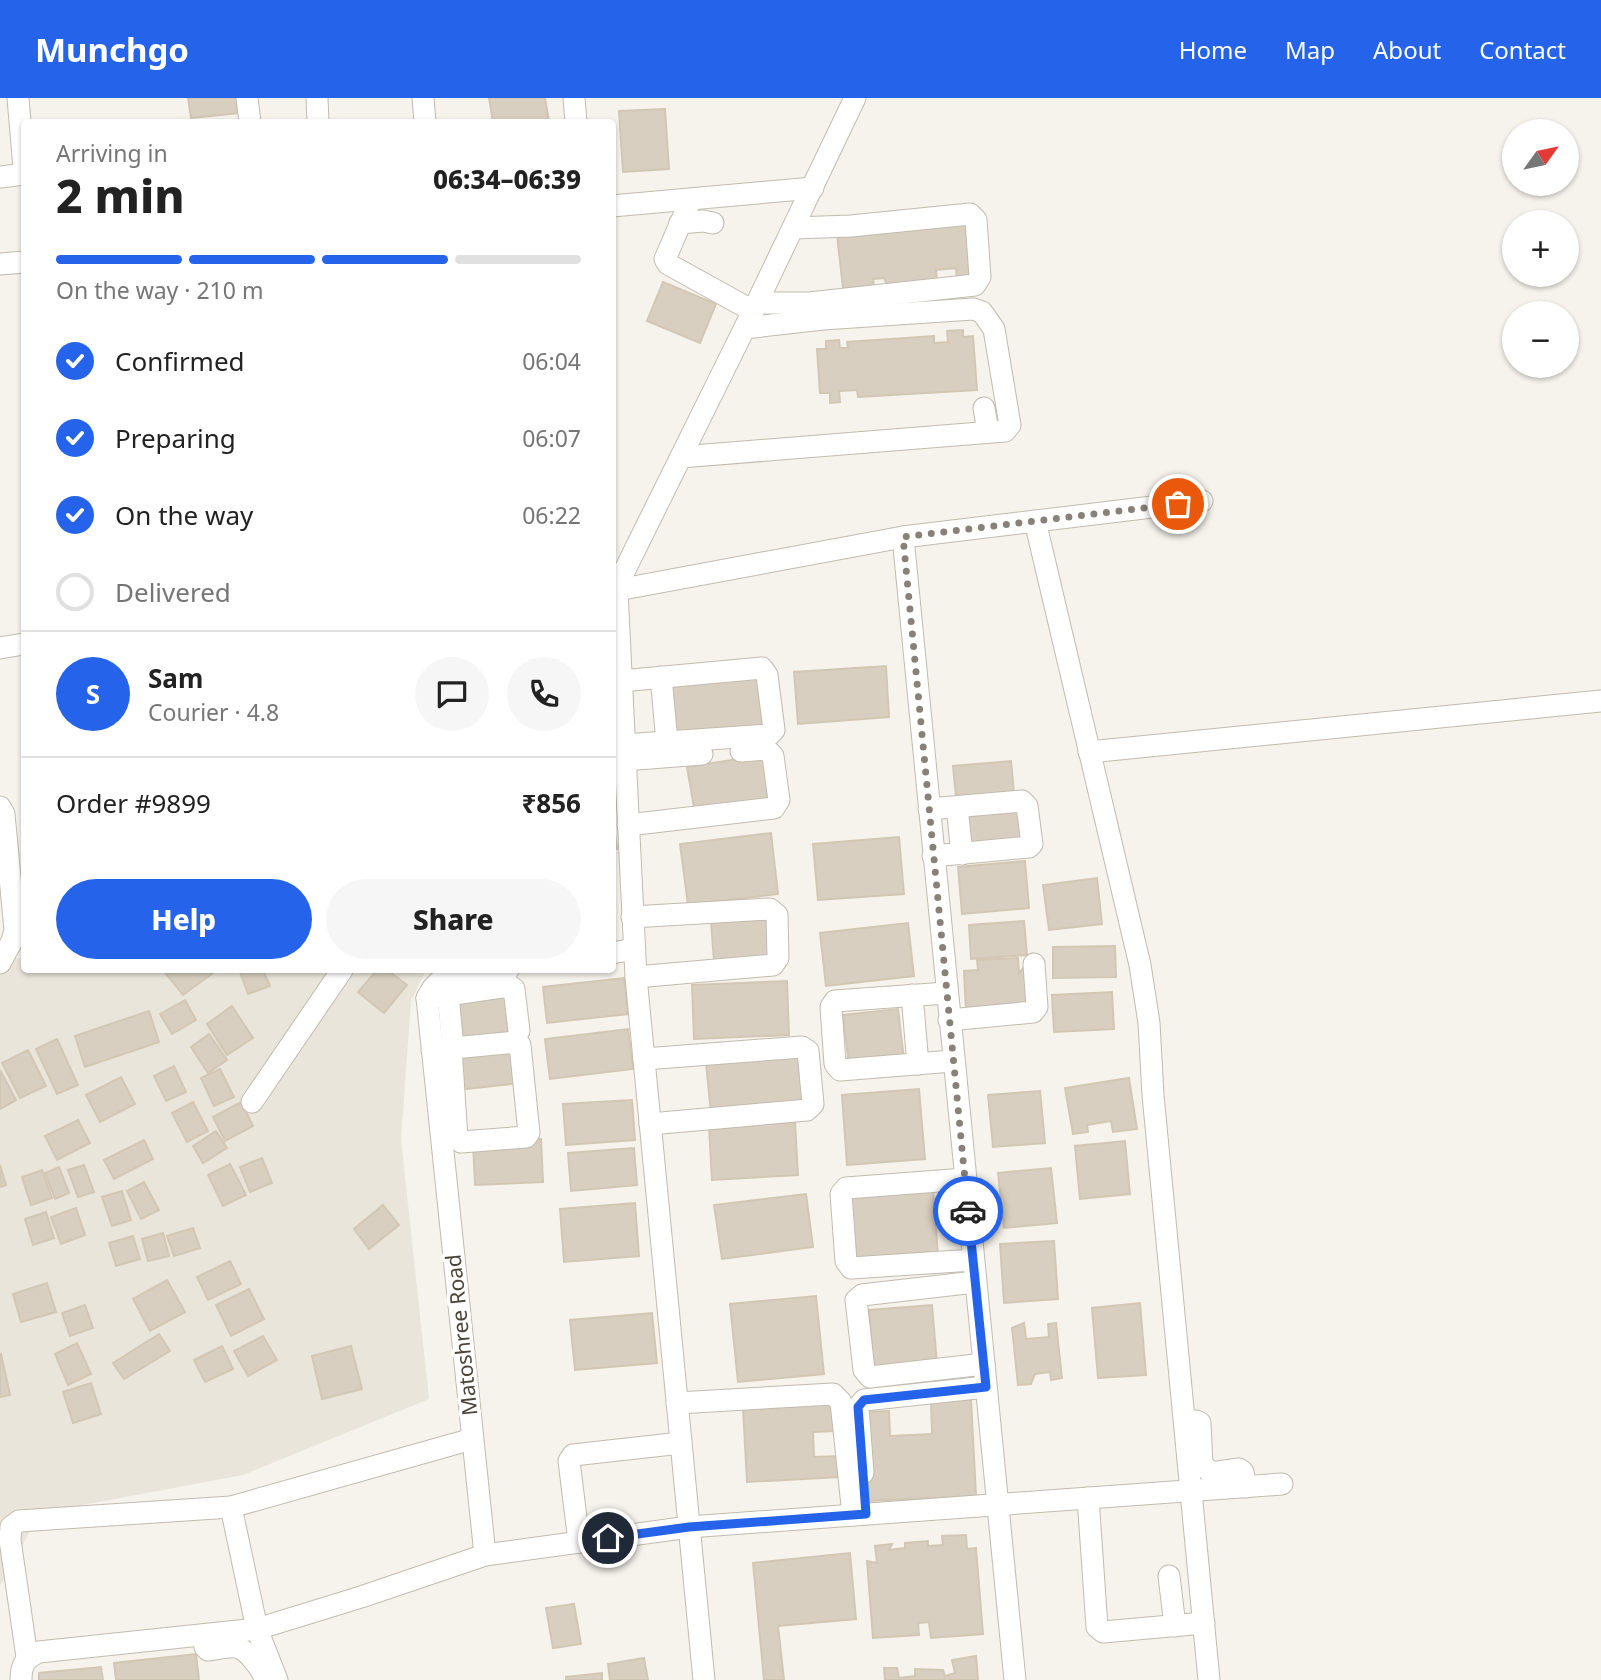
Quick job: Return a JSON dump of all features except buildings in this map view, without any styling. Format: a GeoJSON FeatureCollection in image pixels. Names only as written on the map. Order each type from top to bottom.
{"type":"FeatureCollection","features":[{"type":"Feature","properties":{"kind":"street"},"geometry":{"type":"LineString","coordinates":[[18,98],[21,133]]}},
{"type":"Feature","properties":{"kind":"street"},"geometry":{"type":"LineString","coordinates":[[247,98],[250,119]]}},
{"type":"Feature","properties":{"kind":"street"},"geometry":{"type":"LineString","coordinates":[[317,98],[318,119]]}},
{"type":"Feature","properties":{"kind":"street"},"geometry":{"type":"LineString","coordinates":[[423,98],[425,119]]}},
{"type":"Feature","properties":{"kind":"street"},"geometry":{"type":"LineString","coordinates":[[575,98],[576,119]]}},
{"type":"Feature","properties":{"kind":"street"},"geometry":{"type":"LineString","coordinates":[[616,589],[856,98]]}},
{"type":"Feature","properties":{"kind":"street"},"geometry":{"type":"LineString","coordinates":[[0,177],[21,174]]}},
{"type":"Feature","properties":{"kind":"street"},"geometry":{"type":"LineString","coordinates":[[616,206],[813,188]]}},
{"type":"Feature","properties":{"kind":"street"},"geometry":{"type":"LineString","coordinates":[[681,457],[1005,431],[1010,425],[994,329],[982,312],[973,309],[823,320],[752,314],[668,264],[665,259],[691,199]]}},
{"type":"Feature","properties":{"kind":"street"},"geometry":{"type":"LineString","coordinates":[[752,314],[809,303],[975,285],[980,277],[975,220],[970,214],[794,229]]}},
{"type":"Feature","properties":{"kind":"street"},"geometry":{"type":"LineString","coordinates":[[680,223],[704,220],[713,223]]}},
{"type":"Feature","properties":{"kind":"street"},"geometry":{"type":"LineString","coordinates":[[0,264],[21,262]]}},
{"type":"Feature","properties":{"kind":"street"},"geometry":{"type":"LineString","coordinates":[[984,408],[988,432]]}},
{"type":"Feature","properties":{"kind":"street"},"geometry":{"type":"LineString","coordinates":[[616,593],[903,537],[1202,501]]}},
{"type":"Feature","properties":{"kind":"street"},"geometry":{"type":"LineString","coordinates":[[1035,521],[1140,965],[1149,1023],[1153,1095],[1192,1444],[1192,1490],[1209,1680]]}},
{"type":"Feature","properties":{"kind":"street"},"geometry":{"type":"LineString","coordinates":[[903,537],[1015,1680]]}},
{"type":"Feature","properties":{"kind":"street"},"geometry":{"type":"LineString","coordinates":[[616,618],[636,977],[704,1680]]}},
{"type":"Feature","properties":{"kind":"street"},"geometry":{"type":"LineString","coordinates":[[0,648],[21,644]]}},
{"type":"Feature","properties":{"kind":"street"},"geometry":{"type":"LineString","coordinates":[[621,681],[762,668],[767,675],[774,730],[769,735],[667,742],[624,753]]}},
{"type":"Feature","properties":{"kind":"street"},"geometry":{"type":"LineString","coordinates":[[661,677],[667,742]]}},
{"type":"Feature","properties":{"kind":"street"},"geometry":{"type":"LineString","coordinates":[[1089,752],[1601,701]]}},
{"type":"Feature","properties":{"kind":"street"},"geometry":{"type":"LineString","coordinates":[[624,753],[766,749],[773,756],[779,800],[774,808],[628,825]]}},
{"type":"Feature","properties":{"kind":"street"},"geometry":{"type":"LineString","coordinates":[[929,809],[1022,801],[1027,806],[1031,844],[1029,847],[933,856]]}},
{"type":"Feature","properties":{"kind":"street"},"geometry":{"type":"LineString","coordinates":[[0,807],[4,814],[7,928],[12,941],[0,963]]}},
{"type":"Feature","properties":{"kind":"street"},"geometry":{"type":"LineString","coordinates":[[957,807],[962,854]]}},
{"type":"Feature","properties":{"kind":"street"},"geometry":{"type":"LineString","coordinates":[[632,917],[770,909],[777,915],[778,958],[773,965],[636,977]]}},
{"type":"Feature","properties":{"kind":"street"},"geometry":{"type":"LineString","coordinates":[[616,952],[634,949]]}},
{"type":"Feature","properties":{"kind":"street"},"geometry":{"type":"LineString","coordinates":[[949,1020],[1033,1012],[1037,1007],[1034,964]]}},
{"type":"Feature","properties":{"kind":"street"},"geometry":{"type":"LineString","coordinates":[[252,1102],[340,973]]}},
{"type":"Feature","properties":{"kind":"street"},"geometry":{"type":"LineString","coordinates":[[488,973],[442,980],[433,988],[438,996],[510,986],[514,989],[519,1031]]}},
{"type":"Feature","properties":{"kind":"street"},"geometry":{"type":"LineString","coordinates":[[946,993],[835,1000],[831,1007],[835,1064],[840,1070],[953,1061]]}},
{"type":"Feature","properties":{"kind":"street"},"geometry":{"type":"LineString","coordinates":[[912,995],[918,1064]]}},
{"type":"Feature","properties":{"kind":"street","name":"Matoshree Road"},"geometry":{"type":"LineString","coordinates":[[438,996],[445,1045],[472,1439],[485,1555]]}},
{"type":"Feature","properties":{"kind":"street"},"geometry":{"type":"LineString","coordinates":[[517,1042],[520,1045],[529,1133],[526,1137],[461,1142],[457,1138],[445,1045],[517,1042]]}},
{"type":"Feature","properties":{"kind":"street"},"geometry":{"type":"LineString","coordinates":[[644,1059],[802,1047],[808,1051],[813,1104],[807,1110],[650,1124]]}},
{"type":"Feature","properties":{"kind":"street"},"geometry":{"type":"LineString","coordinates":[[965,1179],[846,1188],[841,1194],[846,1261],[851,1268],[972,1260]]}},
{"type":"Feature","properties":{"kind":"street"},"geometry":{"type":"LineString","coordinates":[[975,1282],[862,1295],[856,1300],[864,1370],[870,1377],[984,1364]]}},
{"type":"Feature","properties":{"kind":"street"},"geometry":{"type":"LineString","coordinates":[[859,1514],[858,1407],[864,1400],[986,1387]]}},
{"type":"Feature","properties":{"kind":"street"},"geometry":{"type":"LineString","coordinates":[[677,1403],[833,1394],[841,1402],[841,1485],[859,1514]]}},
{"type":"Feature","properties":{"kind":"street"},"geometry":{"type":"LineString","coordinates":[[21,1680],[21,1668],[27,1657],[10,1540],[11,1527],[19,1521],[231,1507],[472,1439]]}},
{"type":"Feature","properties":{"kind":"street"},"geometry":{"type":"LineString","coordinates":[[579,1542],[569,1461],[573,1455],[681,1443]]}},
{"type":"Feature","properties":{"kind":"street"},"geometry":{"type":"LineString","coordinates":[[1192,1444],[1205,1468],[1211,1473],[1240,1469],[1246,1487]]}},
{"type":"Feature","properties":{"kind":"street"},"geometry":{"type":"LineString","coordinates":[[27,1657],[39,1652],[257,1629],[485,1555],[579,1542],[689,1527],[1282,1484]]}},
{"type":"Feature","properties":{"kind":"street"},"geometry":{"type":"LineString","coordinates":[[1088,1498],[1097,1627],[1103,1632],[1204,1623]]}},
{"type":"Feature","properties":{"kind":"street"},"geometry":{"type":"LineString","coordinates":[[231,1507],[257,1629],[277,1680]]}},
{"type":"Feature","properties":{"kind":"street"},"geometry":{"type":"LineString","coordinates":[[1169,1576],[1175,1626]]}},
{"type":"Feature","properties":{"kind":"street"},"geometry":{"type":"LineString","coordinates":[[203,1635],[208,1650],[237,1647],[242,1650],[264,1674],[265,1680]]}},
{"type":"Feature","properties":{"kind":"shaded area"},"geometry":{"type":"Polygon","coordinates":[[[21,958],[21,973],[425,973],[411,1001],[401,1139],[429,1399],[243,1475],[40,1513],[0,1586],[0,961],[21,958]]]}},
{"type":"Feature","properties":{"kind":"way so far"},"geometry":{"type":"LineString","coordinates":[[968,1211],[903,537],[1178,504]]}},
{"type":"Feature","properties":{"kind":"route"},"geometry":{"type":"LineString","coordinates":[[608,1538],[689,1527],[866,1514],[858,1407],[864,1400],[986,1387],[968,1211]]}}]}
